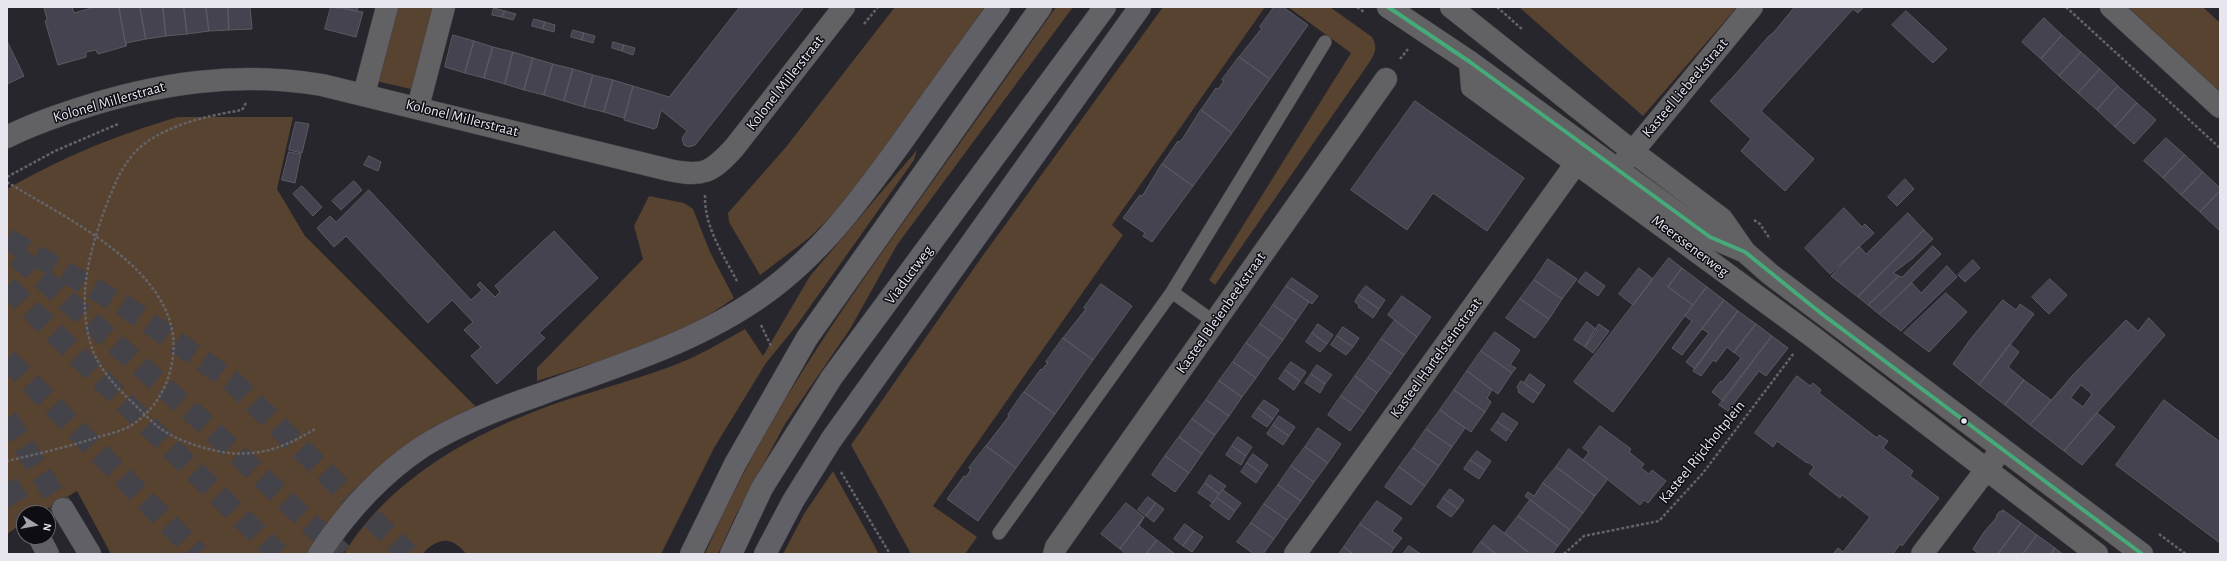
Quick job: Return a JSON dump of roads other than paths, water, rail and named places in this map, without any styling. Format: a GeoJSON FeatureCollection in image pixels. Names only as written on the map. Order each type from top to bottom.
{"type":"FeatureCollection","features":[{"type":"Feature","properties":{"kind":"highway"},"geometry":{"type":"LineString","coordinates":[[319,554],[346,516],[365,495],[399,464],[422,447],[467,423],[515,403],[625,364],[707,329],[762,296],[796,270],[836,229],[860,199],[999,7]]}},
{"type":"Feature","properties":{"kind":"highway"},"geometry":{"type":"LineString","coordinates":[[765,554],[793,501],[831,440],[1140,7]]}},
{"type":"Feature","properties":{"kind":"highway"},"geometry":{"type":"LineString","coordinates":[[63,509],[90,554]]}},
{"type":"Feature","properties":{"kind":"highway"},"geometry":{"type":"LineString","coordinates":[[43,545],[48,554]]}},
{"type":"Feature","properties":{"kind":"main road"},"geometry":{"type":"LineString","coordinates":[[691,554],[735,464],[807,338],[1041,7]]}},
{"type":"Feature","properties":{"kind":"main road","name":"Viaductweg"},"geometry":{"type":"LineString","coordinates":[[731,554],[762,488],[832,377],[1105,7]]}},
{"type":"Feature","properties":{"kind":"street"},"geometry":{"type":"LineString","coordinates":[[364,94],[386,7]]}},
{"type":"Feature","properties":{"kind":"street"},"geometry":{"type":"LineString","coordinates":[[418,107],[444,7]]}},
{"type":"Feature","properties":{"kind":"street","name":"Kolonel Millerstraat"},"geometry":{"type":"LineString","coordinates":[[7,136],[50,119],[112,98],[168,85],[209,80],[253,78],[294,80],[364,94],[669,170],[686,173],[706,173],[714,169],[734,148],[844,7]]}},
{"type":"Feature","properties":{"kind":"street","name":"Meerssenerweg"},"geometry":{"type":"LineString","coordinates":[[1388,7],[1470,62],[1710,237],[1745,252],[1822,314],[2142,554]]}},
{"type":"Feature","properties":{"kind":"street","name":"Meerssenerweg"},"geometry":{"type":"LineString","coordinates":[[1451,7],[1632,151],[1722,219],[1745,252]]}},
{"type":"Feature","properties":{"kind":"street","name":"Kasteel Liebeekstraat"},"geometry":{"type":"LineString","coordinates":[[1618,169],[1752,7]]}},
{"type":"Feature","properties":{"kind":"street"},"geometry":{"type":"LineString","coordinates":[[2111,7],[2220,107]]}},
{"type":"Feature","properties":{"kind":"street","name":"Meerssenerweg"},"geometry":{"type":"LineString","coordinates":[[1470,62],[1472,87],[1809,334],[2097,554]]}},
{"type":"Feature","properties":{"kind":"street","name":"Kasteel Bleienbeekstraat"},"geometry":{"type":"LineString","coordinates":[[1058,552],[1214,322],[1386,79]]}},
{"type":"Feature","properties":{"kind":"street","name":"Kasteel Hartelsteinstraat"},"geometry":{"type":"LineString","coordinates":[[1294,554],[1576,162]]}},
{"type":"Feature","properties":{"kind":"street"},"geometry":{"type":"LineString","coordinates":[[1922,554],[2002,449]]}},
{"type":"Feature","properties":{"kind":"lane"},"geometry":{"type":"LineString","coordinates":[[1000,533],[1172,292],[1325,42]]}},
{"type":"Feature","properties":{"kind":"lane"},"geometry":{"type":"LineString","coordinates":[[1172,292],[1214,322]]}},
{"type":"Feature","properties":{"kind":"tunnel"},"geometry":{"type":"LineString","coordinates":[[7,239],[129,309],[233,382],[408,554]]}},
{"type":"Feature","properties":{"kind":"tunnel"},"geometry":{"type":"LineString","coordinates":[[17,256],[203,422],[342,554]]}},
{"type":"Feature","properties":{"kind":"tunnel"},"geometry":{"type":"LineString","coordinates":[[7,286],[278,554]]}},
{"type":"Feature","properties":{"kind":"tunnel"},"geometry":{"type":"LineString","coordinates":[[7,359],[198,554]]}},
{"type":"Feature","properties":{"kind":"tunnel"},"geometry":{"type":"LineString","coordinates":[[7,418],[63,509]]}},
{"type":"Feature","properties":{"kind":"tunnel"},"geometry":{"type":"LineString","coordinates":[[7,483],[20,505]]}}]}
